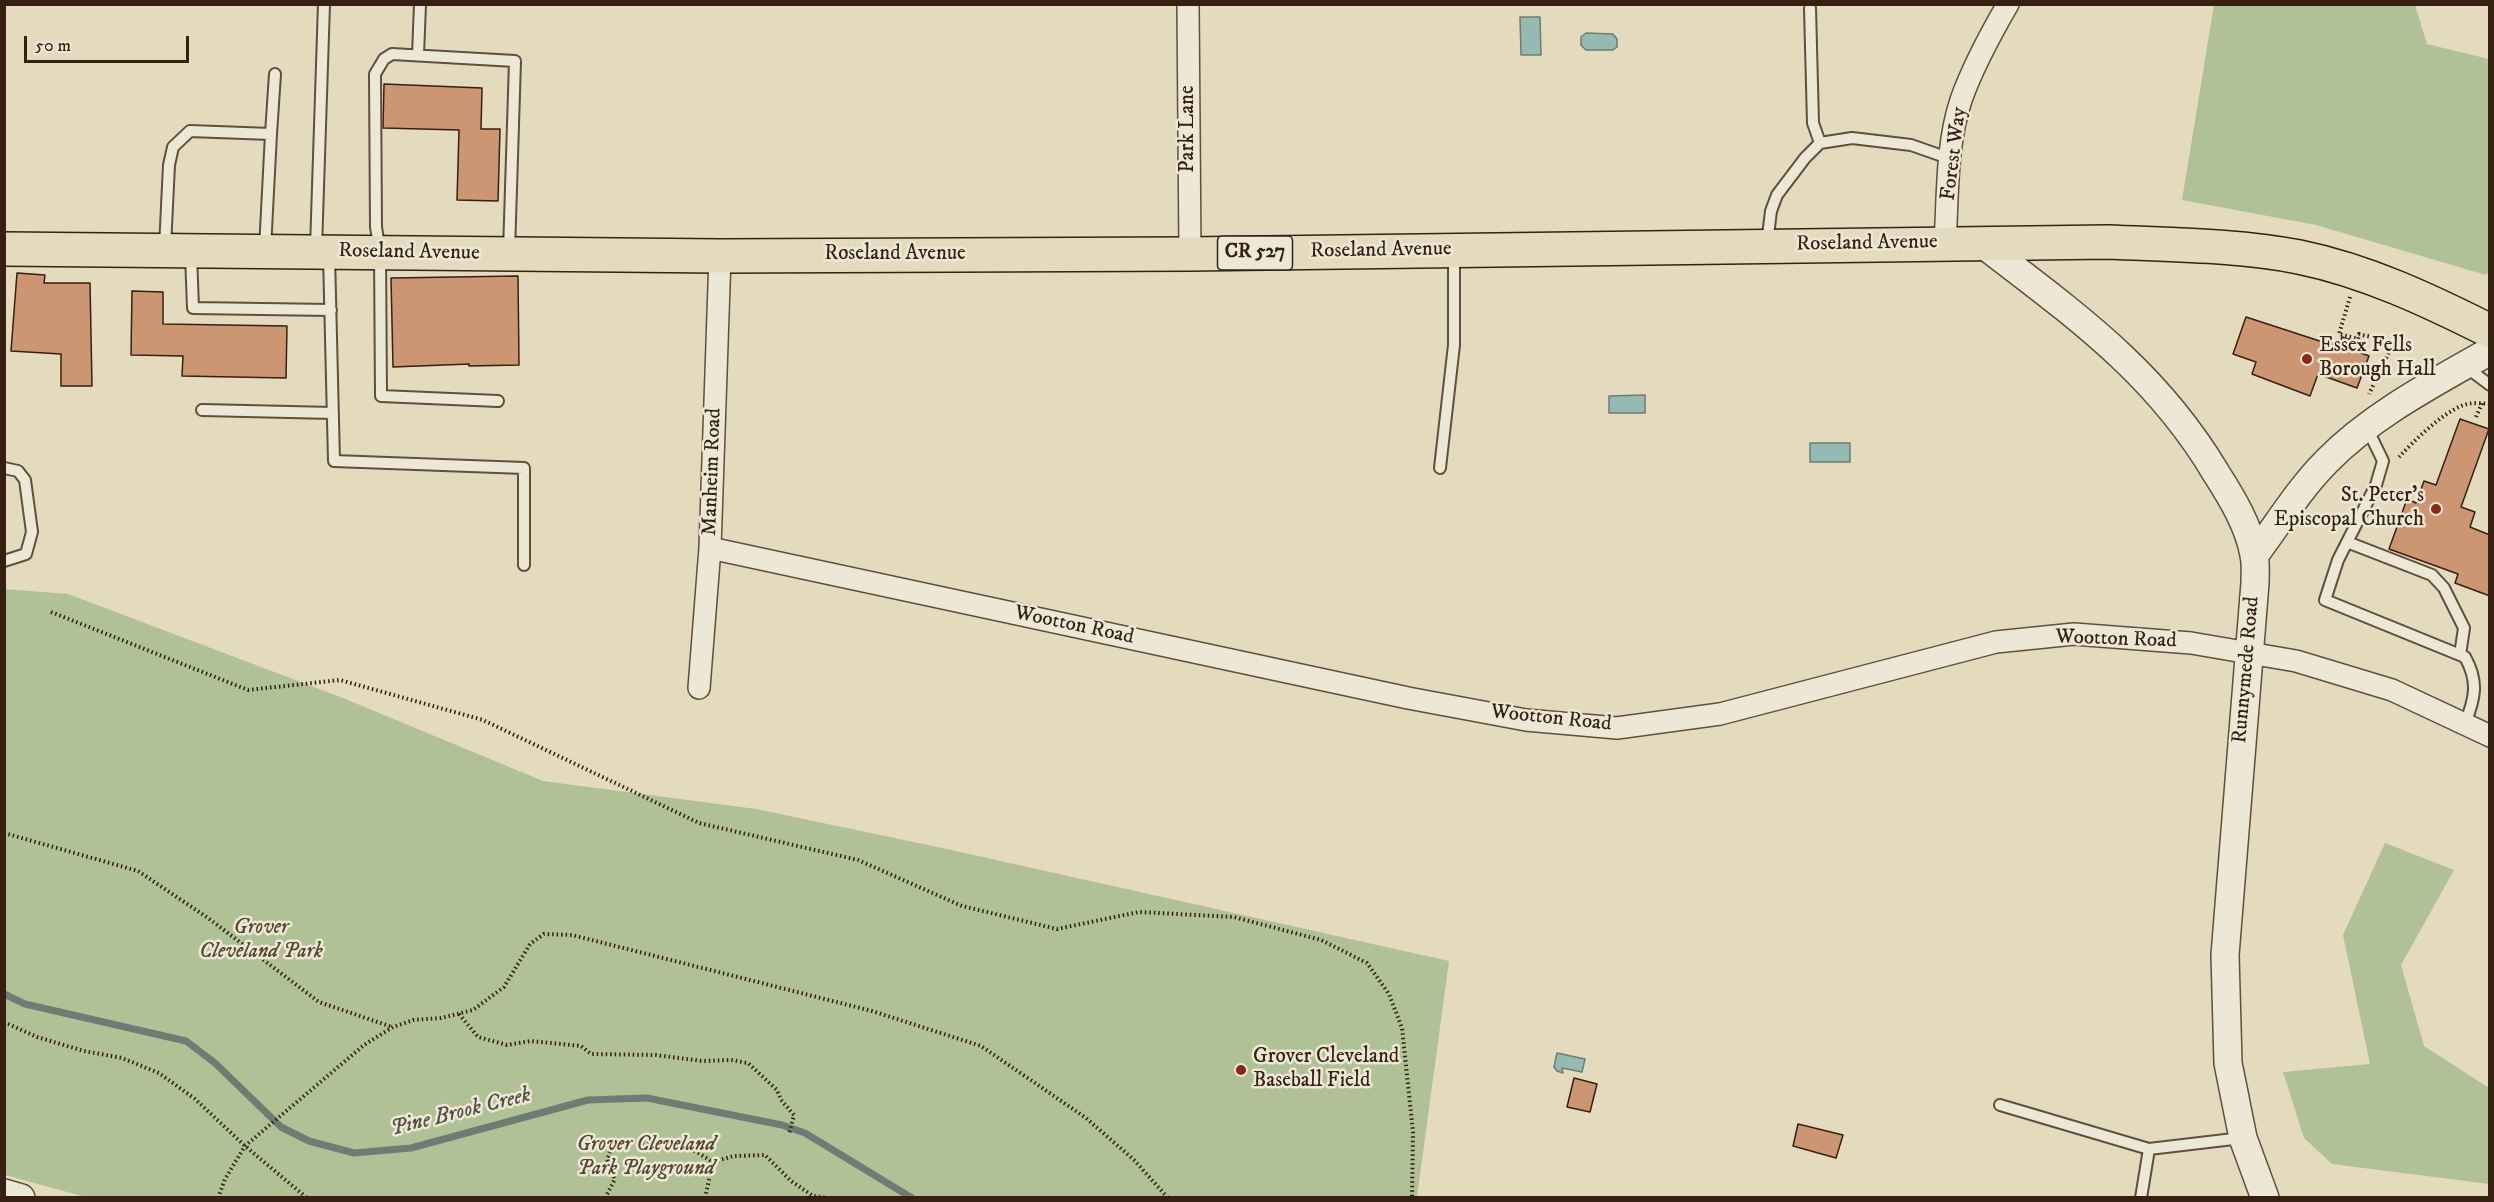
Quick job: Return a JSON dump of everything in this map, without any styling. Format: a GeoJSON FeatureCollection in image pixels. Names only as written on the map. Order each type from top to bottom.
{"type":"FeatureCollection","features":[{"type":"Feature","properties":{"kind":"main road","name":"Roseland Avenue"},"geometry":{"type":"LineString","coordinates":[[4,249],[720,256],[1190,254],[2108,242],[2245,249],[2298,257],[2356,273],[2429,301],[2490,331]]}},
{"type":"Feature","properties":{"kind":"street","name":"Park Lane"},"geometry":{"type":"LineString","coordinates":[[1188,4],[1190,254]]}},
{"type":"Feature","properties":{"kind":"street","name":"Forest Way"},"geometry":{"type":"LineString","coordinates":[[1945,243],[1952,138],[1960,102],[1982,49],[2008,4]]}},
{"type":"Feature","properties":{"kind":"street","name":"Runnymede Road"},"geometry":{"type":"LineString","coordinates":[[1983,245],[2112,345],[2171,407],[2199,444],[2225,488],[2244,523],[2254,556],[2255,583],[2225,955],[2228,1063],[2243,1138],[2265,1197]]}},
{"type":"Feature","properties":{"kind":"street","name":"Manheim Road"},"geometry":{"type":"LineString","coordinates":[[699,688],[710,548],[720,256]]}},
{"type":"Feature","properties":{"kind":"street"},"geometry":{"type":"LineString","coordinates":[[2254,556],[2326,462],[2370,425],[2490,351]]}},
{"type":"Feature","properties":{"kind":"street","name":"Wootton Road"},"geometry":{"type":"LineString","coordinates":[[710,548],[1408,698],[1526,720],[1617,728],[1720,714],[1996,642],[2074,634],[2191,643],[2296,661],[2382,687],[2490,736]]}},
{"type":"Feature","properties":{"kind":"street"},"geometry":{"type":"LineString","coordinates":[[4,1193],[21,1197]]}},
{"type":"Feature","properties":{"kind":"lane"},"geometry":{"type":"LineString","coordinates":[[324,4],[322,252],[330,310],[334,461],[524,468],[524,565]]}},
{"type":"Feature","properties":{"kind":"lane"},"geometry":{"type":"LineString","coordinates":[[418,55],[420,4]]}},
{"type":"Feature","properties":{"kind":"lane"},"geometry":{"type":"LineString","coordinates":[[1810,8],[1813,123],[1820,143]]}},
{"type":"Feature","properties":{"kind":"lane"},"geometry":{"type":"LineString","coordinates":[[498,401],[381,396],[380,252],[376,227],[375,74],[384,59],[392,54],[515,61],[509,254]]}},
{"type":"Feature","properties":{"kind":"lane"},"geometry":{"type":"LineString","coordinates":[[265,251],[275,74]]}},
{"type":"Feature","properties":{"kind":"lane"},"geometry":{"type":"LineString","coordinates":[[271,134],[190,131],[173,147],[170,165],[178,250],[193,308],[330,310]]}},
{"type":"Feature","properties":{"kind":"lane"},"geometry":{"type":"LineString","coordinates":[[1767,246],[1771,211],[1776,195],[1820,143],[1852,138],[1911,146],[1951,159]]}},
{"type":"Feature","properties":{"kind":"lane"},"geometry":{"type":"LineString","coordinates":[[1440,468],[1454,345],[1454,250]]}},
{"type":"Feature","properties":{"kind":"lane"},"geometry":{"type":"LineString","coordinates":[[2464,365],[2490,385]]}},
{"type":"Feature","properties":{"kind":"lane"},"geometry":{"type":"LineString","coordinates":[[202,410],[333,413]]}},
{"type":"Feature","properties":{"kind":"lane"},"geometry":{"type":"LineString","coordinates":[[2370,425],[2383,461],[2376,485],[2338,560],[2325,600],[2465,657],[2474,673],[2474,702],[2464,724]]}},
{"type":"Feature","properties":{"kind":"lane"},"geometry":{"type":"LineString","coordinates":[[4,468],[18,471],[25,480],[32,532],[26,554],[4,561]]}},
{"type":"Feature","properties":{"kind":"lane"},"geometry":{"type":"LineString","coordinates":[[2347,542],[2432,575],[2455,608],[2464,628],[2460,655]]}},
{"type":"Feature","properties":{"kind":"lane"},"geometry":{"type":"LineString","coordinates":[[2000,1105],[2149,1149],[2243,1138]]}},
{"type":"Feature","properties":{"kind":"lane"},"geometry":{"type":"LineString","coordinates":[[2141,1197],[2149,1149]]}},
{"type":"Feature","properties":{"kind":"path"},"geometry":{"type":"LineString","coordinates":[[2356,273],[2339,334],[2358,339],[2358,334],[2380,338],[2387,343],[2390,350],[2361,412],[2370,425]]}},
{"type":"Feature","properties":{"kind":"path"},"geometry":{"type":"LineString","coordinates":[[2379,476],[2418,437],[2462,406],[2478,403],[2490,404]]}},
{"type":"Feature","properties":{"kind":"path"},"geometry":{"type":"LineString","coordinates":[[51,612],[248,690],[340,680],[483,720],[699,823],[858,860],[962,906],[1057,929],[1138,912],[1234,917],[1321,940],[1368,963],[1389,994],[1402,1028],[1413,1132],[1412,1197]]}},
{"type":"Feature","properties":{"kind":"path"},"geometry":{"type":"LineString","coordinates":[[4,833],[138,871],[208,918],[319,1002],[393,1027]]}},
{"type":"Feature","properties":{"kind":"path"},"geometry":{"type":"LineString","coordinates":[[218,1197],[225,1179],[245,1146],[364,1045],[393,1027],[413,1020],[441,1018],[473,1010],[504,987],[530,944],[544,933],[572,935],[872,1011],[981,1046],[1086,1118],[1134,1160],[1168,1197]]}},
{"type":"Feature","properties":{"kind":"path"},"geometry":{"type":"LineString","coordinates":[[459,1014],[478,1037],[507,1045],[531,1041],[581,1046],[591,1054],[656,1055],[702,1061],[731,1060],[748,1063],[777,1090],[781,1101],[794,1114],[789,1134]]}},
{"type":"Feature","properties":{"kind":"path"},"geometry":{"type":"LineString","coordinates":[[4,1022],[38,1037],[84,1051],[122,1058],[159,1073],[195,1099],[245,1146],[307,1197]]}},
{"type":"Feature","properties":{"kind":"path"},"geometry":{"type":"LineString","coordinates":[[605,1197],[615,1179],[607,1160],[613,1143],[628,1141],[653,1144],[680,1142],[712,1162],[734,1156],[765,1155],[791,1181],[813,1196],[828,1197]]}},
{"type":"Feature","properties":{"kind":"path"},"geometry":{"type":"LineString","coordinates":[[705,1197],[712,1162]]}},
{"type":"Feature","properties":{"kind":"path"},"geometry":{"type":"LineString","coordinates":[[234,1197],[266,1197]]}},
{"type":"Feature","properties":{"kind":"green space"},"geometry":{"type":"Polygon","coordinates":[[[2214,5],[2415,5],[2427,44],[2489,59],[2490,270],[2486,275],[2316,225],[2182,200],[2214,5]]]}},
{"type":"Feature","properties":{"kind":"green space","name":"Grover Cleveland Park"},"geometry":{"type":"Polygon","coordinates":[[[4,589],[68,594],[343,698],[543,781],[756,809],[947,849],[1449,961],[1417,1197],[89,1198],[5,1175],[4,589]]]}},
{"type":"Feature","properties":{"kind":"green space"},"geometry":{"type":"Polygon","coordinates":[[[2385,843],[2454,870],[2401,965],[2424,1046],[2489,1088],[2489,1184],[2332,1164],[2304,1138],[2283,1072],[2370,1064],[2343,935],[2385,843]]]}},
{"type":"Feature","properties":{"kind":"water"},"geometry":{"type":"Polygon","coordinates":[[[1520,17],[1540,17],[1541,55],[1521,55],[1520,17]]]}},
{"type":"Feature","properties":{"kind":"water"},"geometry":{"type":"Polygon","coordinates":[[[1586,33],[1613,34],[1617,39],[1617,47],[1613,50],[1586,50],[1581,45],[1581,37],[1586,33]]]}},
{"type":"Feature","properties":{"kind":"water"},"geometry":{"type":"Polygon","coordinates":[[[1645,395],[1645,413],[1609,413],[1609,396],[1645,395]]]}},
{"type":"Feature","properties":{"kind":"water"},"geometry":{"type":"Polygon","coordinates":[[[1810,443],[1850,443],[1850,462],[1810,462],[1810,443]]]}},
{"type":"Feature","properties":{"kind":"water"},"geometry":{"type":"Polygon","coordinates":[[[1557,1053],[1585,1059],[1582,1072],[1562,1068],[1563,1073],[1557,1071],[1554,1067],[1557,1053]]]}},
{"type":"Feature","properties":{"kind":"building"},"geometry":{"type":"Polygon","coordinates":[[[384,84],[482,88],[481,129],[500,129],[498,201],[457,200],[459,130],[383,128],[384,84]]]}},
{"type":"Feature","properties":{"kind":"building"},"geometry":{"type":"Polygon","coordinates":[[[17,273],[45,275],[44,283],[90,283],[92,386],[61,386],[61,354],[11,351],[17,273]]]}},
{"type":"Feature","properties":{"kind":"building"},"geometry":{"type":"Polygon","coordinates":[[[518,276],[519,365],[393,367],[391,278],[518,276]]]}},
{"type":"Feature","properties":{"kind":"building"},"geometry":{"type":"Polygon","coordinates":[[[132,291],[163,292],[163,324],[287,326],[286,378],[182,376],[183,356],[131,355],[132,291]]]}},
{"type":"Feature","properties":{"kind":"building","name":"Essex Fells Borough Hall"},"geometry":{"type":"Polygon","coordinates":[[[2246,317],[2332,345],[2333,342],[2339,345],[2342,337],[2359,343],[2356,351],[2369,356],[2357,388],[2318,374],[2310,396],[2252,374],[2256,362],[2233,354],[2246,317]]]}},
{"type":"Feature","properties":{"kind":"building","name":"St. Peter's Episcopal Church"},"geometry":{"type":"Polygon","coordinates":[[[2460,419],[2489,429],[2461,507],[2475,512],[2470,527],[2490,535],[2490,596],[2455,583],[2458,574],[2389,549],[2407,499],[2416,503],[2424,481],[2436,485],[2460,419]]]}},
{"type":"Feature","properties":{"kind":"building"},"geometry":{"type":"Polygon","coordinates":[[[1574,1078],[1597,1084],[1590,1112],[1567,1107],[1574,1078]]]}},
{"type":"Feature","properties":{"kind":"building"},"geometry":{"type":"Polygon","coordinates":[[[1798,1124],[1843,1135],[1836,1158],[1793,1146],[1798,1124]]]}},
{"type":"Feature","properties":{"kind":"waterway","name":"Pine Brook Creek"},"geometry":{"type":"LineString","coordinates":[[4,994],[25,1004],[186,1041],[215,1063],[281,1127],[309,1141],[354,1153],[411,1148],[588,1100],[647,1098],[782,1125],[805,1133],[912,1198]]}},
{"type":"Feature","properties":{"kind":"place","name":"Essex Fells Borough Hall"},"geometry":{"type":"Point","coordinates":[2307,359]}},
{"type":"Feature","properties":{"kind":"place","name":"St. Peter's Episcopal Church"},"geometry":{"type":"Point","coordinates":[2436,509]}},
{"type":"Feature","properties":{"kind":"place","name":"Grover Cleveland Baseball Field"},"geometry":{"type":"Point","coordinates":[1241,1070]}},
{"type":"Feature","properties":{"kind":"park label","name":"Grover Cleveland Park Playground"},"geometry":{"type":"Point","coordinates":[646,1158]}}]}
